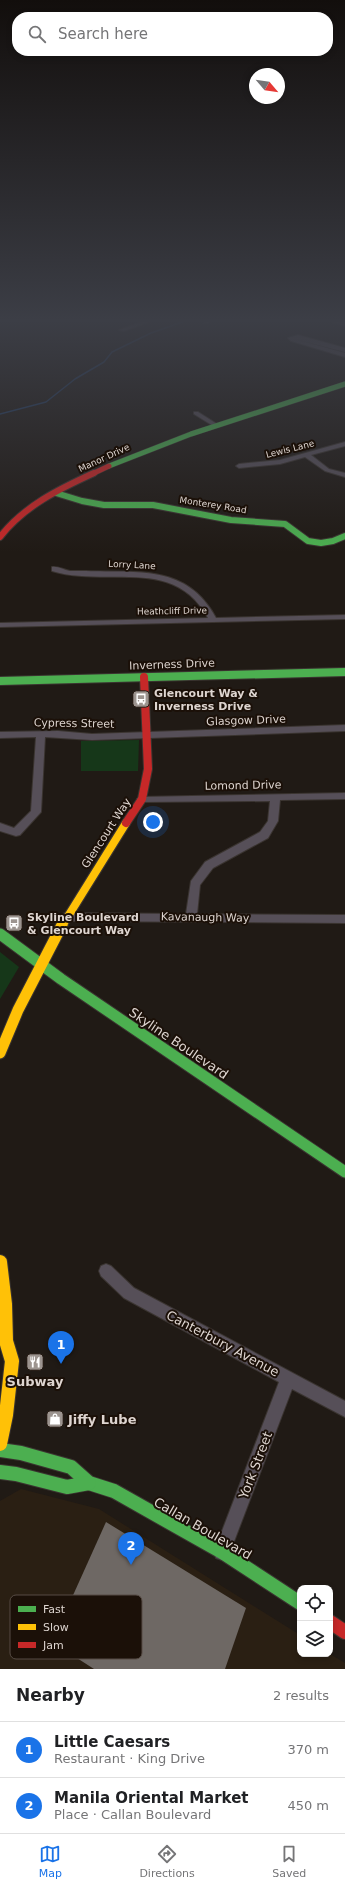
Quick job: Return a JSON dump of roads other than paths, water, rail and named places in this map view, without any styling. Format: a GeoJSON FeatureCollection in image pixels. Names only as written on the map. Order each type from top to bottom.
{"type":"FeatureCollection","features":[{"type":"Feature","properties":{"kind":"street","name":"Manor Drive"},"geometry":{"type":"LineString","coordinates":[[0,536],[6,526],[13,520],[64,488],[161,443],[306,397]]}},
{"type":"Feature","properties":{"kind":"street"},"geometry":{"type":"LineString","coordinates":[[196,413],[217,426]]}},
{"type":"Feature","properties":{"kind":"street","name":"Lewis Lane"},"geometry":{"type":"LineString","coordinates":[[239,466],[267,464],[345,444]]}},
{"type":"Feature","properties":{"kind":"street"},"geometry":{"type":"LineString","coordinates":[[306,454],[327,470],[345,475]]}},
{"type":"Feature","properties":{"kind":"street","name":"Monterey Road"},"geometry":{"type":"LineString","coordinates":[[64,488],[87,497],[95,503]]}},
{"type":"Feature","properties":{"kind":"street","name":"Monterey Road"},"geometry":{"type":"LineString","coordinates":[[56,493],[82,501],[111,506],[153,505],[231,520],[285,524],[308,541],[321,544],[345,536]]}},
{"type":"Feature","properties":{"kind":"street","name":"Lorry Lane"},"geometry":{"type":"LineString","coordinates":[[55,569],[68,573],[153,575],[169,579],[183,584],[196,594],[206,606],[213,620]]}},
{"type":"Feature","properties":{"kind":"street","name":"Heathcliff Drive"},"geometry":{"type":"LineString","coordinates":[[0,625],[345,617]]}},
{"type":"Feature","properties":{"kind":"street","name":"Inverness Drive"},"geometry":{"type":"LineString","coordinates":[[0,680],[345,672]]}},
{"type":"Feature","properties":{"kind":"street","name":"Glencourt Way"},"geometry":{"type":"LineString","coordinates":[[0,1053],[18,1010],[66,917],[142,799],[148,769],[148,735],[144,677]]}},
{"type":"Feature","properties":{"kind":"street","name":"Glasgow Drive"},"geometry":{"type":"LineString","coordinates":[[148,735],[345,728]]}},
{"type":"Feature","properties":{"kind":"street"},"geometry":{"type":"LineString","coordinates":[[0,827],[16,832],[36,812],[41,734]]}},
{"type":"Feature","properties":{"kind":"street","name":"Cypress Street"},"geometry":{"type":"LineString","coordinates":[[0,735],[41,734],[79,735],[92,737],[148,735]]}},
{"type":"Feature","properties":{"kind":"street","name":"Lomond Drive"},"geometry":{"type":"LineString","coordinates":[[142,799],[345,796]]}},
{"type":"Feature","properties":{"kind":"street"},"geometry":{"type":"LineString","coordinates":[[191,917],[195,884],[209,866],[264,835],[273,821],[275,797]]}},
{"type":"Feature","properties":{"kind":"street","name":"Kavanaugh Way"},"geometry":{"type":"LineString","coordinates":[[66,917],[345,919]]}},
{"type":"Feature","properties":{"kind":"street","name":"Skyline Boulevard"},"geometry":{"type":"LineString","coordinates":[[0,934],[41,965],[345,1172]]}},
{"type":"Feature","properties":{"kind":"street"},"geometry":{"type":"LineString","coordinates":[[0,1262],[5,1304],[6,1341],[12,1361],[6,1414],[0,1444]]}},
{"type":"Feature","properties":{"kind":"street","name":"Canterbury Avenue"},"geometry":{"type":"LineString","coordinates":[[106,1271],[129,1293],[345,1409]]}},
{"type":"Feature","properties":{"kind":"street"},"geometry":{"type":"LineString","coordinates":[[0,1356],[6,1341]]}},
{"type":"Feature","properties":{"kind":"street","name":"York Street"},"geometry":{"type":"LineString","coordinates":[[222,1552],[288,1379]]}},
{"type":"Feature","properties":{"kind":"street","name":"Callan Boulevard"},"geometry":{"type":"LineString","coordinates":[[0,1450],[21,1453],[71,1467],[89,1483],[114,1492],[222,1552],[297,1601]]}},
{"type":"Feature","properties":{"kind":"street"},"geometry":{"type":"LineString","coordinates":[[0,1472],[16,1474],[67,1487],[89,1483]]}},
{"type":"Feature","properties":{"kind":"street"},"geometry":{"type":"LineString","coordinates":[[333,1624],[345,1632]]}},
{"type":"Feature","properties":{"kind":"waterway"},"geometry":{"type":"LineString","coordinates":[[0,414],[46,402],[52,397]]}},
{"type":"Feature","properties":{"kind":"place","name":"Glencourt Way & Inverness Drive"},"geometry":{"type":"Point","coordinates":[141,699]}},
{"type":"Feature","properties":{"kind":"place","name":"Skyline Boulevard & Glencourt Way"},"geometry":{"type":"Point","coordinates":[14,923]}},
{"type":"Feature","properties":{"kind":"place","name":"Subway"},"geometry":{"type":"Point","coordinates":[35,1362]}},
{"type":"Feature","properties":{"kind":"place","name":"Little Caesars"},"geometry":{"type":"Point","coordinates":[61,1364]}},
{"type":"Feature","properties":{"kind":"place","name":"Jiffy Lube"},"geometry":{"type":"Point","coordinates":[55,1419]}},
{"type":"Feature","properties":{"kind":"place","name":"Manila Oriental Market"},"geometry":{"type":"Point","coordinates":[131,1565]}}]}
